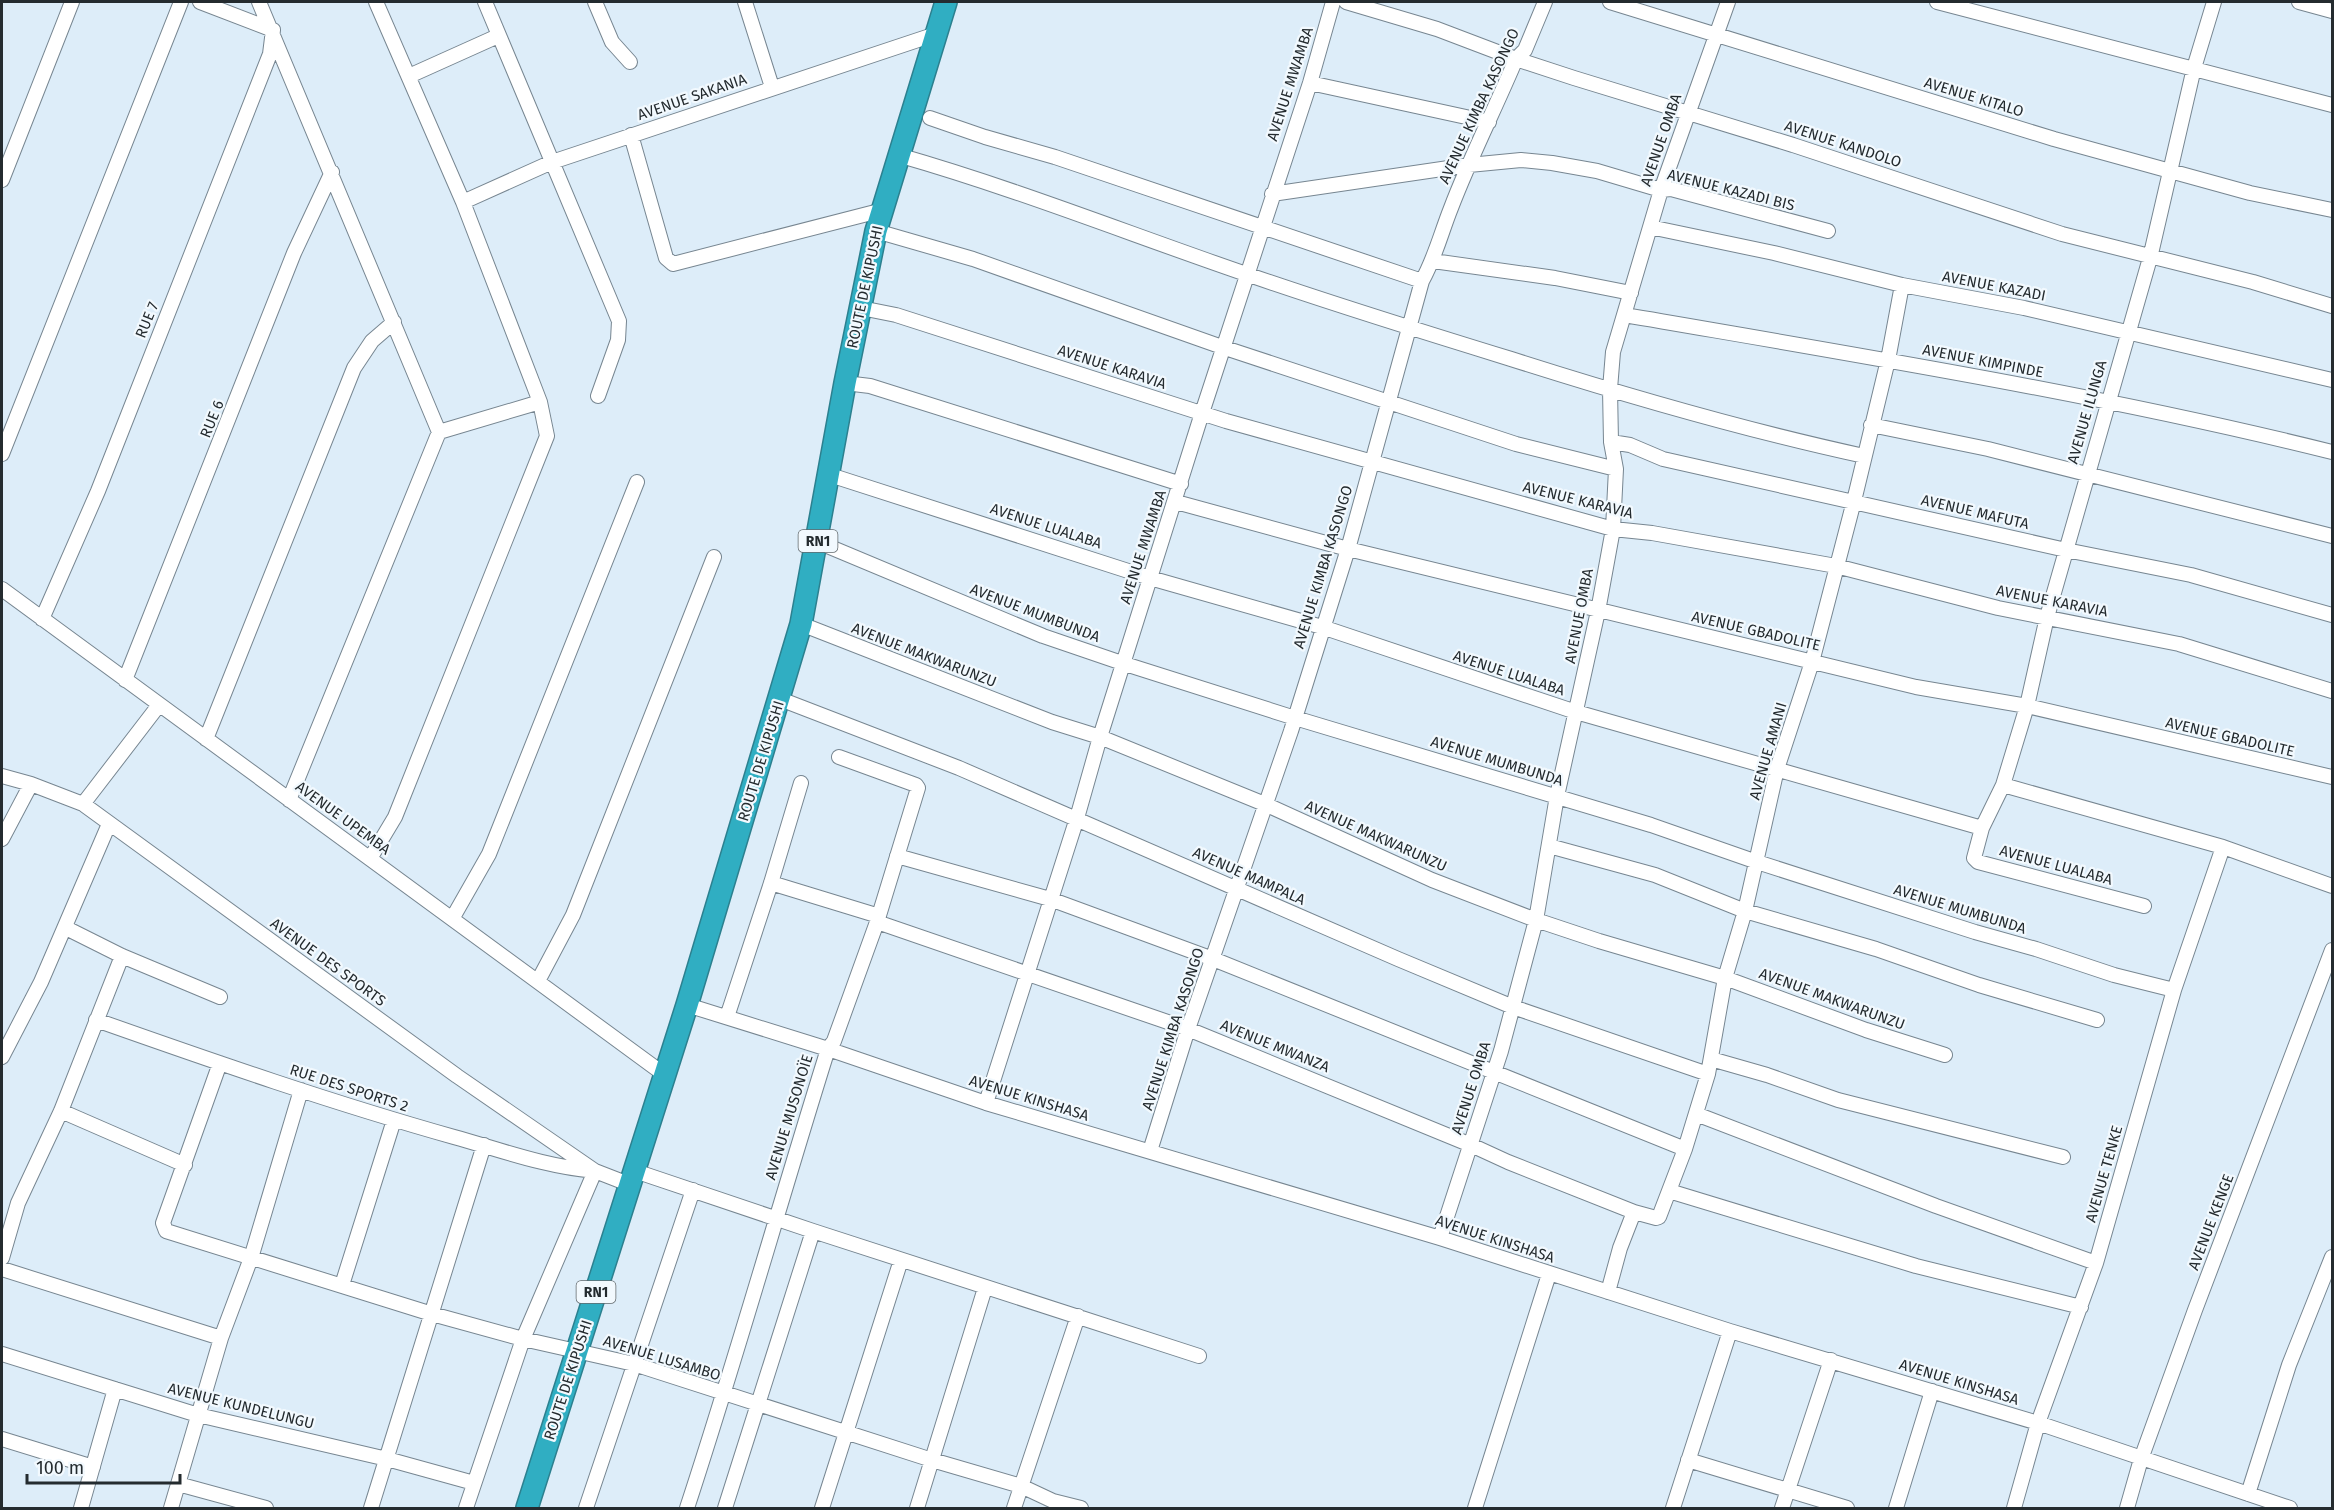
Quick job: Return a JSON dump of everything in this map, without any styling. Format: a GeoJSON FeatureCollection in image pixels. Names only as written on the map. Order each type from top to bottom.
{"type":"FeatureCollection","features":[{"type":"Feature","properties":{"kind":"highway","name":"ROUTE DE KIPUSHI"},"geometry":{"type":"LineString","coordinates":[[527,1509],[687,1005],[801,624],[818,542],[845,383],[876,231],[946,2]]}},
{"type":"Feature","properties":{"kind":"street"},"geometry":{"type":"LineString","coordinates":[[2,180],[72,2]]}},
{"type":"Feature","properties":{"kind":"street"},"geometry":{"type":"LineString","coordinates":[[2,454],[181,2]]}},
{"type":"Feature","properties":{"kind":"street"},"geometry":{"type":"LineString","coordinates":[[200,2],[273,30]]}},
{"type":"Feature","properties":{"kind":"street"},"geometry":{"type":"LineString","coordinates":[[259,2],[273,30],[439,432],[289,800]]}},
{"type":"Feature","properties":{"kind":"street"},"geometry":{"type":"LineString","coordinates":[[371,857],[395,817],[547,436],[540,402],[464,202],[376,2]]}},
{"type":"Feature","properties":{"kind":"street"},"geometry":{"type":"LineString","coordinates":[[485,2],[619,321],[618,340],[598,396]]}},
{"type":"Feature","properties":{"kind":"street"},"geometry":{"type":"LineString","coordinates":[[595,2],[612,42],[630,62]]}},
{"type":"Feature","properties":{"kind":"street"},"geometry":{"type":"LineString","coordinates":[[745,2],[772,87]]}},
{"type":"Feature","properties":{"kind":"street","name":"AVENUE MWAMBA"},"geometry":{"type":"LineString","coordinates":[[986,1103],[1202,413],[1310,82],[1333,2]]}},
{"type":"Feature","properties":{"kind":"street","name":"AVENUE KANDOLO"},"geometry":{"type":"LineString","coordinates":[[1346,2],[1437,28],[1516,59],[1886,175],[2062,234],[2150,258],[2253,282],[2332,306]]}},
{"type":"Feature","properties":{"kind":"street","name":"AVENUE KIMBA KASONGO"},"geometry":{"type":"LineString","coordinates":[[1150,1151],[1188,1029],[1267,805],[1348,549],[1422,281],[1433,261],[1469,165],[1516,59],[1525,50],[1545,2]]}},
{"type":"Feature","properties":{"kind":"street","name":"AVENUE KITALO"},"geometry":{"type":"LineString","coordinates":[[1610,2],[2054,139],[2250,193],[2332,210]]}},
{"type":"Feature","properties":{"kind":"street","name":"AVENUE OMBA"},"geometry":{"type":"LineString","coordinates":[[1440,1238],[1513,1007],[1536,920],[1557,796],[1598,611],[1613,529],[1616,470],[1611,442],[1610,389],[1613,352],[1661,190],[1728,2]]}},
{"type":"Feature","properties":{"kind":"street"},"geometry":{"type":"LineString","coordinates":[[1937,2],[2332,105]]}},
{"type":"Feature","properties":{"kind":"street","name":"AVENUE ILUNGA"},"geometry":{"type":"LineString","coordinates":[[1982,828],[2003,784],[2027,706],[2047,617],[2086,473],[2150,258],[2194,68],[2214,2]]}},
{"type":"Feature","properties":{"kind":"street"},"geometry":{"type":"LineString","coordinates":[[2299,2],[2332,11]]}},
{"type":"Feature","properties":{"kind":"street","name":"RUE 7"},"geometry":{"type":"LineString","coordinates":[[42,619],[98,491],[263,76],[270,54],[273,30]]}},
{"type":"Feature","properties":{"kind":"street","name":"AVENUE SAKANIA"},"geometry":{"type":"LineString","coordinates":[[464,202],[552,162],[936,34]]}},
{"type":"Feature","properties":{"kind":"street"},"geometry":{"type":"LineString","coordinates":[[409,76],[498,36]]}},
{"type":"Feature","properties":{"kind":"street"},"geometry":{"type":"LineString","coordinates":[[1310,82],[1489,122]]}},
{"type":"Feature","properties":{"kind":"street"},"geometry":{"type":"LineString","coordinates":[[930,118],[1055,157],[1422,281]]}},
{"type":"Feature","properties":{"kind":"street"},"geometry":{"type":"LineString","coordinates":[[631,135],[666,258],[673,264],[883,210]]}},
{"type":"Feature","properties":{"kind":"street"},"geometry":{"type":"LineString","coordinates":[[898,155],[952,170],[1051,203],[1248,275],[1409,329],[1766,434],[1864,456]]}},
{"type":"Feature","properties":{"kind":"street","name":"AVENUE KAZADI BIS"},"geometry":{"type":"LineString","coordinates":[[1272,194],[1469,165],[1521,160],[1597,171],[1661,190],[1671,189],[1828,231]]}},
{"type":"Feature","properties":{"kind":"street","name":"RUE 6"},"geometry":{"type":"LineString","coordinates":[[125,680],[294,253],[332,172]]}},
{"type":"Feature","properties":{"kind":"street","name":"AVENUE KAZADI"},"geometry":{"type":"LineString","coordinates":[[1650,227],[1902,285],[2024,308],[2332,380]]}},
{"type":"Feature","properties":{"kind":"street"},"geometry":{"type":"LineString","coordinates":[[876,231],[973,259],[1225,348],[1516,444],[1616,470]]}},
{"type":"Feature","properties":{"kind":"street"},"geometry":{"type":"LineString","coordinates":[[1433,261],[1555,278],[1631,293]]}},
{"type":"Feature","properties":{"kind":"street","name":"AVENUE AMANI"},"geometry":{"type":"LineString","coordinates":[[1653,1218],[1660,1216],[1670,1191],[1708,1074],[1725,978],[1757,862],[1777,769],[1812,662],[1854,501],[1888,360],[1902,285]]}},
{"type":"Feature","properties":{"kind":"street","name":"AVENUE KARAVIA"},"geometry":{"type":"LineString","coordinates":[[861,308],[907,319],[1226,421],[1613,529],[1652,533],[1836,566],[1998,608],[2179,644],[2332,691]]}},
{"type":"Feature","properties":{"kind":"street","name":"AVENUE KIMPINDE"},"geometry":{"type":"LineString","coordinates":[[1625,315],[1888,360],[2107,401],[2332,452]]}},
{"type":"Feature","properties":{"kind":"street"},"geometry":{"type":"LineString","coordinates":[[206,739],[354,368],[372,342],[394,322]]}},
{"type":"Feature","properties":{"kind":"street"},"geometry":{"type":"LineString","coordinates":[[845,383],[870,386],[1181,484]]}},
{"type":"Feature","properties":{"kind":"street"},"geometry":{"type":"LineString","coordinates":[[439,432],[540,402]]}},
{"type":"Feature","properties":{"kind":"street"},"geometry":{"type":"LineString","coordinates":[[1871,425],[1988,448],[2332,536]]}},
{"type":"Feature","properties":{"kind":"street","name":"AVENUE MAFUTA"},"geometry":{"type":"LineString","coordinates":[[1611,442],[1630,445],[1663,459],[2066,550],[2191,575],[2332,615]]}},
{"type":"Feature","properties":{"kind":"street","name":"AVENUE LUALABA"},"geometry":{"type":"LineString","coordinates":[[830,475],[1150,578],[1322,627],[1576,712],[1982,828],[1974,858],[1976,861],[2144,906]]}},
{"type":"Feature","properties":{"kind":"street"},"geometry":{"type":"LineString","coordinates":[[452,919],[489,854],[637,482]]}},
{"type":"Feature","properties":{"kind":"street","name":"AVENUE GBADOLITE"},"geometry":{"type":"LineString","coordinates":[[1176,502],[1348,549],[1916,687],[2027,706],[2332,777]]}},
{"type":"Feature","properties":{"kind":"street","name":"AVENUE MUMBUNDA"},"geometry":{"type":"LineString","coordinates":[[818,542],[1043,636],[1125,664],[1295,718],[1651,825],[1757,862],[2114,975],[2174,990]]}},
{"type":"Feature","properties":{"kind":"street"},"geometry":{"type":"LineString","coordinates":[[538,981],[573,915],[714,557]]}},
{"type":"Feature","properties":{"kind":"street","name":"AVENUE UPEMBA"},"geometry":{"type":"LineString","coordinates":[[2,589],[289,800],[371,857],[665,1075]]}},
{"type":"Feature","properties":{"kind":"street","name":"AVENUE MAKWARUNZU"},"geometry":{"type":"LineString","coordinates":[[801,624],[1052,722],[1100,737],[1267,805],[1432,880],[1536,920],[1599,942],[1725,978],[1866,1030],[1945,1055]]}},
{"type":"Feature","properties":{"kind":"street","name":"AVENUE MAMPALA"},"geometry":{"type":"LineString","coordinates":[[780,699],[959,768],[1513,1007],[1708,1074]]}},
{"type":"Feature","properties":{"kind":"street"},"geometry":{"type":"LineString","coordinates":[[83,804],[159,705]]}},
{"type":"Feature","properties":{"kind":"street","name":"AVENUE MUSONOÏE"},"geometry":{"type":"LineString","coordinates":[[687,1509],[828,1049],[834,1041],[878,919],[918,786],[839,757]]}},
{"type":"Feature","properties":{"kind":"street","name":"AVENUE DES SPORTS"},"geometry":{"type":"LineString","coordinates":[[2,776],[31,784],[83,804],[447,1069],[595,1171],[693,1190],[813,1232],[1199,1356]]}},
{"type":"Feature","properties":{"kind":"street"},"geometry":{"type":"LineString","coordinates":[[727,1017],[801,783]]}},
{"type":"Feature","properties":{"kind":"street"},"geometry":{"type":"LineString","coordinates":[[2,838],[31,784]]}},
{"type":"Feature","properties":{"kind":"street"},"geometry":{"type":"LineString","coordinates":[[2003,784],[2223,847],[2332,886]]}},
{"type":"Feature","properties":{"kind":"street"},"geometry":{"type":"LineString","coordinates":[[2,1058],[66,928],[109,824]]}},
{"type":"Feature","properties":{"kind":"street"},"geometry":{"type":"LineString","coordinates":[[1549,846],[1655,875],[1745,910],[1876,949],[1979,985],[2097,1020]]}},
{"type":"Feature","properties":{"kind":"street","name":"AVENUE TENKE"},"geometry":{"type":"LineString","coordinates":[[2014,1509],[2038,1423],[2096,1263],[2174,990],[2223,847]]}},
{"type":"Feature","properties":{"kind":"street"},"geometry":{"type":"LineString","coordinates":[[897,856],[1050,899],[1213,959],[1685,1149]]}},
{"type":"Feature","properties":{"kind":"street","name":"AVENUE MWANZA"},"geometry":{"type":"LineString","coordinates":[[771,883],[1188,1029],[1508,1162],[1653,1218]]}},
{"type":"Feature","properties":{"kind":"street"},"geometry":{"type":"LineString","coordinates":[[66,928],[122,956],[220,997]]}},
{"type":"Feature","properties":{"kind":"street","name":"AVENUE KENGE"},"geometry":{"type":"LineString","coordinates":[[2127,1509],[2141,1459],[2195,1310],[2332,950]]}},
{"type":"Feature","properties":{"kind":"street"},"geometry":{"type":"LineString","coordinates":[[2,1258],[18,1203],[61,1111],[122,956]]}},
{"type":"Feature","properties":{"kind":"street","name":"AVENUE KINSHASA"},"geometry":{"type":"LineString","coordinates":[[687,1005],[828,1049],[986,1103],[1440,1238],[1730,1331],[2038,1423],[2290,1509]]}},
{"type":"Feature","properties":{"kind":"street","name":"RUE DES SPORTS 2"},"geometry":{"type":"LineString","coordinates":[[96,1020],[220,1064],[394,1120],[565,1169],[595,1171]]}},
{"type":"Feature","properties":{"kind":"street"},"geometry":{"type":"LineString","coordinates":[[1711,1059],[1767,1075],[1838,1100],[2063,1157]]}},
{"type":"Feature","properties":{"kind":"street"},"geometry":{"type":"LineString","coordinates":[[61,1111],[185,1165],[220,1064]]}},
{"type":"Feature","properties":{"kind":"street"},"geometry":{"type":"LineString","coordinates":[[171,1509],[221,1338],[250,1258],[301,1090]]}},
{"type":"Feature","properties":{"kind":"street"},"geometry":{"type":"LineString","coordinates":[[1696,1114],[1936,1206],[2096,1263]]}},
{"type":"Feature","properties":{"kind":"street"},"geometry":{"type":"LineString","coordinates":[[342,1285],[394,1120]]}},
{"type":"Feature","properties":{"kind":"street"},"geometry":{"type":"LineString","coordinates":[[371,1509],[484,1145]]}},
{"type":"Feature","properties":{"kind":"street","name":"AVENUE LUSAMBO"},"geometry":{"type":"LineString","coordinates":[[185,1165],[163,1228],[165,1231],[432,1314],[522,1339],[634,1364],[757,1405],[1021,1486],[1052,1505],[1081,1509]]}},
{"type":"Feature","properties":{"kind":"street"},"geometry":{"type":"LineString","coordinates":[[467,1508],[522,1339],[595,1171]]}},
{"type":"Feature","properties":{"kind":"street"},"geometry":{"type":"LineString","coordinates":[[585,1509],[693,1190]]}},
{"type":"Feature","properties":{"kind":"street"},"geometry":{"type":"LineString","coordinates":[[1670,1191],[1916,1266],[2081,1307]]}},
{"type":"Feature","properties":{"kind":"street"},"geometry":{"type":"LineString","coordinates":[[1608,1292],[1620,1248],[1634,1212]]}},
{"type":"Feature","properties":{"kind":"street"},"geometry":{"type":"LineString","coordinates":[[725,1509],[813,1232]]}},
{"type":"Feature","properties":{"kind":"street"},"geometry":{"type":"LineString","coordinates":[[2248,1494],[2289,1365],[2332,1257]]}},
{"type":"Feature","properties":{"kind":"street"},"geometry":{"type":"LineString","coordinates":[[822,1509],[901,1260]]}},
{"type":"Feature","properties":{"kind":"street"},"geometry":{"type":"LineString","coordinates":[[2,1269],[221,1338]]}},
{"type":"Feature","properties":{"kind":"street"},"geometry":{"type":"LineString","coordinates":[[1475,1509],[1549,1274]]}},
{"type":"Feature","properties":{"kind":"street"},"geometry":{"type":"LineString","coordinates":[[917,1509],[985,1288]]}},
{"type":"Feature","properties":{"kind":"street"},"geometry":{"type":"LineString","coordinates":[[1014,1509],[1078,1316]]}},
{"type":"Feature","properties":{"kind":"street"},"geometry":{"type":"LineString","coordinates":[[1673,1509],[1730,1331]]}},
{"type":"Feature","properties":{"kind":"street","name":"AVENUE KUNDELUNGU"},"geometry":{"type":"LineString","coordinates":[[2,1354],[198,1415],[387,1459],[474,1483]]}},
{"type":"Feature","properties":{"kind":"street"},"geometry":{"type":"LineString","coordinates":[[1782,1509],[1832,1360]]}},
{"type":"Feature","properties":{"kind":"street"},"geometry":{"type":"LineString","coordinates":[[81,1509],[115,1389]]}},
{"type":"Feature","properties":{"kind":"street"},"geometry":{"type":"LineString","coordinates":[[1896,1509],[1932,1391]]}},
{"type":"Feature","properties":{"kind":"street"},"geometry":{"type":"LineString","coordinates":[[2,1439],[93,1467]]}},
{"type":"Feature","properties":{"kind":"street"},"geometry":{"type":"LineString","coordinates":[[1688,1460],[1847,1509]]}},
{"type":"Feature","properties":{"kind":"street"},"geometry":{"type":"LineString","coordinates":[[178,1484],[266,1509]]}}]}
